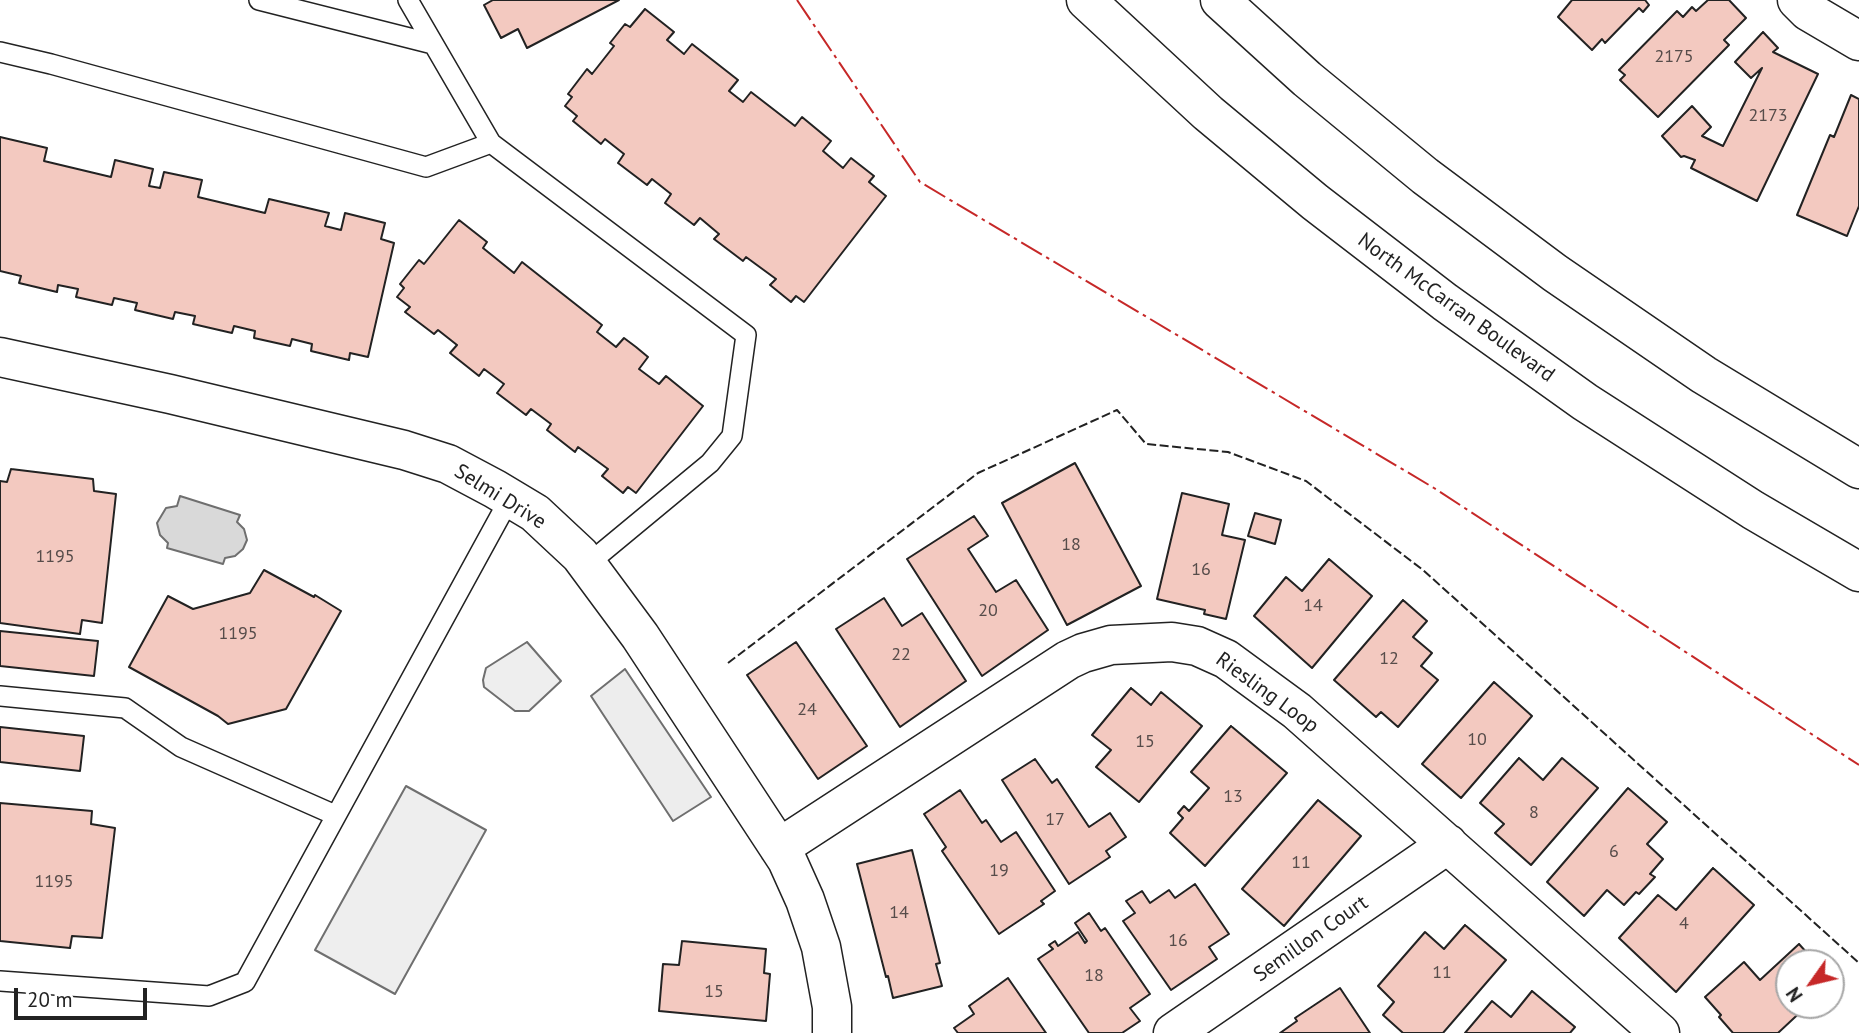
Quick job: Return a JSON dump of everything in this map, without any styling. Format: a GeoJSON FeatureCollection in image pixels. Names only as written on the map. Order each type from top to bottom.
{"type":"FeatureCollection","features":[{"type":"Feature","properties":{"kind":"street","name":"North McCarran Boulevard"},"geometry":{"type":"LineString","coordinates":[[1086,0],[1208,113],[1315,202],[1445,302],[1585,402],[1753,510],[1859,572]]}},
{"type":"Feature","properties":{"kind":"street"},"geometry":{"type":"LineString","coordinates":[[1220,0],[1307,79],[1415,167],[1555,273],[1704,375],[1859,469]]}},
{"type":"Feature","properties":{"kind":"street"},"geometry":{"type":"LineString","coordinates":[[1797,0],[1808,11],[1859,41]]}},
{"type":"Feature","properties":{"kind":"street","name":"Selmi Drive"},"geometry":{"type":"LineString","coordinates":[[0,357],[404,450],[448,464],[535,513],[588,564],[640,636],[787,860],[805,900],[821,947],[832,1007],[832,1033]]}},
{"type":"Feature","properties":{"kind":"street","name":"Riesling Loop"},"geometry":{"type":"LineString","coordinates":[[779,848],[1068,660],[1111,645],[1172,642],[1197,646],[1226,659],[1297,710],[1660,1033]]}},
{"type":"Feature","properties":{"kind":"street","name":"Semillon Court"},"geometry":{"type":"LineString","coordinates":[[1173,1033],[1448,844]]}},
{"type":"Feature","properties":{"kind":"lane"},"geometry":{"type":"LineString","coordinates":[[259,0],[433,44]]}},
{"type":"Feature","properties":{"kind":"lane"},"geometry":{"type":"LineString","coordinates":[[408,0],[491,143],[746,335],[732,436],[710,463],[588,564]]}},
{"type":"Feature","properties":{"kind":"lane"},"geometry":{"type":"LineString","coordinates":[[0,52],[426,167],[491,143]]}},
{"type":"Feature","properties":{"kind":"lane"},"geometry":{"type":"LineString","coordinates":[[0,981],[209,996],[245,982],[510,498]]}},
{"type":"Feature","properties":{"kind":"lane"},"geometry":{"type":"LineString","coordinates":[[0,696],[125,708],[181,747],[335,815]]}},
{"type":"Feature","properties":{"kind":"shaded area"},"geometry":{"type":"Polygon","coordinates":[[[180,496],[240,515],[237,522],[244,529],[247,540],[243,549],[235,556],[225,558],[223,564],[167,548],[168,543],[160,535],[157,523],[166,508],[177,506],[180,496]]]}},
{"type":"Feature","properties":{"kind":"shaded area"},"geometry":{"type":"Polygon","coordinates":[[[527,642],[561,681],[529,711],[515,711],[484,687],[483,680],[486,668],[527,642]]]}},
{"type":"Feature","properties":{"kind":"shaded area"},"geometry":{"type":"Polygon","coordinates":[[[625,669],[711,797],[673,821],[591,696],[625,669]]]}},
{"type":"Feature","properties":{"kind":"shaded area"},"geometry":{"type":"Polygon","coordinates":[[[406,786],[486,830],[395,994],[315,950],[406,786]]]}},
{"type":"Feature","properties":{"kind":"building"},"geometry":{"type":"Polygon","coordinates":[[[493,0],[619,0],[527,48],[518,29],[501,38],[484,5],[493,0]]]}},
{"type":"Feature","properties":{"kind":"building"},"geometry":{"type":"Polygon","coordinates":[[[1572,0],[1645,0],[1649,5],[1643,12],[1639,8],[1605,43],[1602,39],[1592,50],[1558,17],[1572,0]]]}},
{"type":"Feature","properties":{"kind":"building"},"geometry":{"type":"Polygon","coordinates":[[[1708,0],[1729,0],[1746,18],[1724,40],[1729,45],[1658,117],[1620,80],[1625,75],[1619,70],[1677,11],[1683,17],[1692,7],[1696,11],[1708,0]]]}},
{"type":"Feature","properties":{"kind":"building"},"geometry":{"type":"Polygon","coordinates":[[[645,9],[674,32],[667,40],[684,54],[692,44],[738,80],[729,91],[743,102],[751,92],[795,126],[802,117],[831,141],[823,151],[843,168],[851,158],[874,176],[869,182],[886,196],[804,302],[796,296],[791,302],[770,285],[776,279],[746,257],[743,261],[714,239],[719,234],[700,218],[694,225],[665,203],[671,194],[652,179],[647,185],[618,163],[624,154],[605,139],[601,144],[573,121],[577,116],[565,106],[572,97],[568,94],[587,69],[592,74],[614,46],[610,43],[625,24],[630,27],[645,9]]]}},
{"type":"Feature","properties":{"kind":"building"},"geometry":{"type":"Polygon","coordinates":[[[1763,32],[1778,48],[1773,52],[1818,74],[1757,201],[1691,168],[1695,160],[1681,157],[1662,136],[1692,106],[1711,127],[1702,136],[1723,146],[1762,68],[1751,78],[1735,62],[1763,32]]]}},
{"type":"Feature","properties":{"kind":"building"},"geometry":{"type":"Polygon","coordinates":[[[1851,95],[1859,99],[1859,206],[1847,236],[1797,215],[1830,135],[1834,137],[1851,95]]]}},
{"type":"Feature","properties":{"kind":"building"},"geometry":{"type":"Polygon","coordinates":[[[0,137],[47,148],[44,161],[111,177],[115,160],[153,169],[149,186],[160,188],[164,172],[202,180],[198,197],[265,213],[269,199],[329,213],[325,226],[341,230],[345,213],[385,223],[381,239],[394,243],[368,357],[350,353],[349,360],[311,351],[312,344],[292,339],[290,346],[254,338],[255,331],[234,326],[232,333],[193,324],[195,316],[175,312],[173,319],[135,310],[137,303],[114,298],[112,305],[76,297],[78,289],[58,285],[57,292],[19,283],[21,276],[0,271],[0,137]]]}},
{"type":"Feature","properties":{"kind":"building"},"geometry":{"type":"Polygon","coordinates":[[[459,220],[487,242],[483,248],[514,273],[522,262],[602,325],[597,332],[616,347],[624,338],[636,347],[648,357],[639,369],[659,384],[666,376],[703,406],[636,493],[628,487],[623,493],[602,476],[608,469],[578,447],[575,452],[547,430],[551,424],[531,409],[526,415],[497,393],[504,384],[484,369],[479,376],[450,353],[457,345],[438,330],[434,334],[405,312],[410,307],[397,297],[404,288],[400,284],[419,260],[424,264],[459,220]]]}},
{"type":"Feature","properties":{"kind":"building"},"geometry":{"type":"Polygon","coordinates":[[[1075,463],[1141,586],[1067,625],[1002,503],[1075,463]]]}},
{"type":"Feature","properties":{"kind":"building"},"geometry":{"type":"Polygon","coordinates":[[[11,469],[93,479],[94,491],[116,494],[102,623],[82,620],[80,634],[0,623],[0,481],[7,482],[11,469]]]}},
{"type":"Feature","properties":{"kind":"building"},"geometry":{"type":"Polygon","coordinates":[[[1182,493],[1229,504],[1222,535],[1245,540],[1226,619],[1204,614],[1205,610],[1157,599],[1182,493]]]}},
{"type":"Feature","properties":{"kind":"building"},"geometry":{"type":"Polygon","coordinates":[[[1255,513],[1281,520],[1275,544],[1248,536],[1255,513]]]}},
{"type":"Feature","properties":{"kind":"building"},"geometry":{"type":"Polygon","coordinates":[[[974,516],[988,536],[968,549],[996,592],[1016,580],[1048,630],[982,676],[907,559],[974,516]]]}},
{"type":"Feature","properties":{"kind":"building"},"geometry":{"type":"Polygon","coordinates":[[[1329,559],[1372,596],[1312,668],[1254,616],[1286,577],[1302,591],[1329,559]]]}},
{"type":"Feature","properties":{"kind":"building"},"geometry":{"type":"Polygon","coordinates":[[[264,570],[341,611],[286,709],[228,724],[129,667],[168,596],[193,609],[250,593],[264,570]]]}},
{"type":"Feature","properties":{"kind":"building"},"geometry":{"type":"Polygon","coordinates":[[[884,598],[902,626],[922,613],[966,681],[900,727],[836,629],[884,598]]]}},
{"type":"Feature","properties":{"kind":"building"},"geometry":{"type":"Polygon","coordinates":[[[1403,600],[1427,621],[1413,637],[1432,653],[1421,666],[1438,680],[1398,727],[1381,712],[1376,717],[1334,680],[1403,600]]]}},
{"type":"Feature","properties":{"kind":"building"},"geometry":{"type":"Polygon","coordinates":[[[0,631],[98,641],[94,676],[0,666],[0,631]]]}},
{"type":"Feature","properties":{"kind":"building"},"geometry":{"type":"Polygon","coordinates":[[[796,642],[867,746],[818,779],[747,675],[796,642]]]}},
{"type":"Feature","properties":{"kind":"building"},"geometry":{"type":"Polygon","coordinates":[[[1494,682],[1532,716],[1461,798],[1422,764],[1494,682]]]}},
{"type":"Feature","properties":{"kind":"building"},"geometry":{"type":"Polygon","coordinates":[[[1131,688],[1151,705],[1161,692],[1202,726],[1139,802],[1096,767],[1111,750],[1092,735],[1131,688]]]}},
{"type":"Feature","properties":{"kind":"building"},"geometry":{"type":"Polygon","coordinates":[[[1231,726],[1287,773],[1205,866],[1170,833],[1183,818],[1178,813],[1184,806],[1189,811],[1209,788],[1191,772],[1231,726]]]}},
{"type":"Feature","properties":{"kind":"building"},"geometry":{"type":"Polygon","coordinates":[[[0,727],[84,736],[80,771],[0,762],[0,727]]]}},
{"type":"Feature","properties":{"kind":"building"},"geometry":{"type":"Polygon","coordinates":[[[1519,758],[1543,780],[1562,758],[1598,788],[1531,865],[1495,833],[1504,824],[1480,803],[1519,758]]]}},
{"type":"Feature","properties":{"kind":"building"},"geometry":{"type":"Polygon","coordinates":[[[1035,759],[1052,783],[1057,779],[1089,827],[1110,813],[1126,837],[1106,851],[1110,857],[1069,884],[1002,780],[1035,759]]]}},
{"type":"Feature","properties":{"kind":"building"},"geometry":{"type":"Polygon","coordinates":[[[1628,788],[1667,822],[1647,844],[1663,859],[1650,874],[1655,877],[1624,905],[1607,890],[1584,916],[1547,882],[1628,788]]]}},
{"type":"Feature","properties":{"kind":"building"},"geometry":{"type":"Polygon","coordinates":[[[960,790],[982,823],[986,820],[1001,842],[1016,832],[1055,891],[1041,901],[1044,904],[999,934],[942,851],[946,847],[924,814],[960,790]]]}},
{"type":"Feature","properties":{"kind":"building"},"geometry":{"type":"Polygon","coordinates":[[[1318,800],[1361,836],[1284,926],[1242,889],[1318,800]]]}},
{"type":"Feature","properties":{"kind":"building"},"geometry":{"type":"Polygon","coordinates":[[[0,803],[92,811],[91,824],[115,828],[102,938],[72,936],[70,948],[0,941],[0,803]]]}},
{"type":"Feature","properties":{"kind":"building"},"geometry":{"type":"Polygon","coordinates":[[[912,850],[940,963],[936,964],[942,986],[893,998],[857,864],[912,850]]]}},
{"type":"Feature","properties":{"kind":"building"},"geometry":{"type":"Polygon","coordinates":[[[1713,868],[1754,905],[1676,992],[1619,938],[1658,895],[1676,910],[1713,868]]]}},
{"type":"Feature","properties":{"kind":"building"},"geometry":{"type":"Polygon","coordinates":[[[1195,884],[1229,934],[1209,947],[1217,959],[1171,990],[1123,921],[1135,913],[1126,901],[1142,891],[1150,903],[1169,890],[1175,898],[1195,884]]]}},
{"type":"Feature","properties":{"kind":"building"},"geometry":{"type":"Polygon","coordinates":[[[1089,913],[1101,931],[1105,928],[1150,994],[1130,1008],[1140,1021],[1122,1033],[1089,1033],[1038,959],[1053,949],[1049,945],[1055,941],[1058,946],[1078,932],[1085,943],[1087,941],[1075,923],[1089,913]]]}},
{"type":"Feature","properties":{"kind":"building"},"geometry":{"type":"Polygon","coordinates":[[[1465,925],[1506,960],[1443,1033],[1403,1033],[1383,1015],[1394,1002],[1378,986],[1425,932],[1444,949],[1465,925]]]}},
{"type":"Feature","properties":{"kind":"building"},"geometry":{"type":"Polygon","coordinates":[[[682,941],[766,949],[764,973],[770,974],[766,1021],[659,1011],[663,964],[679,965],[682,941]]]}},
{"type":"Feature","properties":{"kind":"building"},"geometry":{"type":"Polygon","coordinates":[[[1744,962],[1760,980],[1775,966],[1775,1019],[1793,1019],[1778,1033],[1733,1033],[1705,997],[1744,962]]]}},
{"type":"Feature","properties":{"kind":"building"},"geometry":{"type":"Polygon","coordinates":[[[1008,978],[1046,1033],[958,1033],[954,1028],[974,1014],[969,1006],[1008,978]]]}},
{"type":"Feature","properties":{"kind":"building"},"geometry":{"type":"Polygon","coordinates":[[[1340,988],[1370,1033],[1280,1033],[1297,1021],[1295,1018],[1340,988]]]}},
{"type":"Feature","properties":{"kind":"building"},"geometry":{"type":"Polygon","coordinates":[[[1532,991],[1575,1027],[1570,1033],[1465,1033],[1492,1001],[1511,1017],[1532,991]]]}},
{"type":"Feature","properties":{"kind":"fence"},"geometry":{"type":"LineString","coordinates":[[728,663],[978,473],[1117,410],[1146,444],[1228,452],[1306,481],[1423,570],[1859,963]]}},
{"type":"Feature","properties":{"kind":"power"},"geometry":{"type":"LineString","coordinates":[[797,0],[920,182],[1434,488],[1859,765]]}}]}
